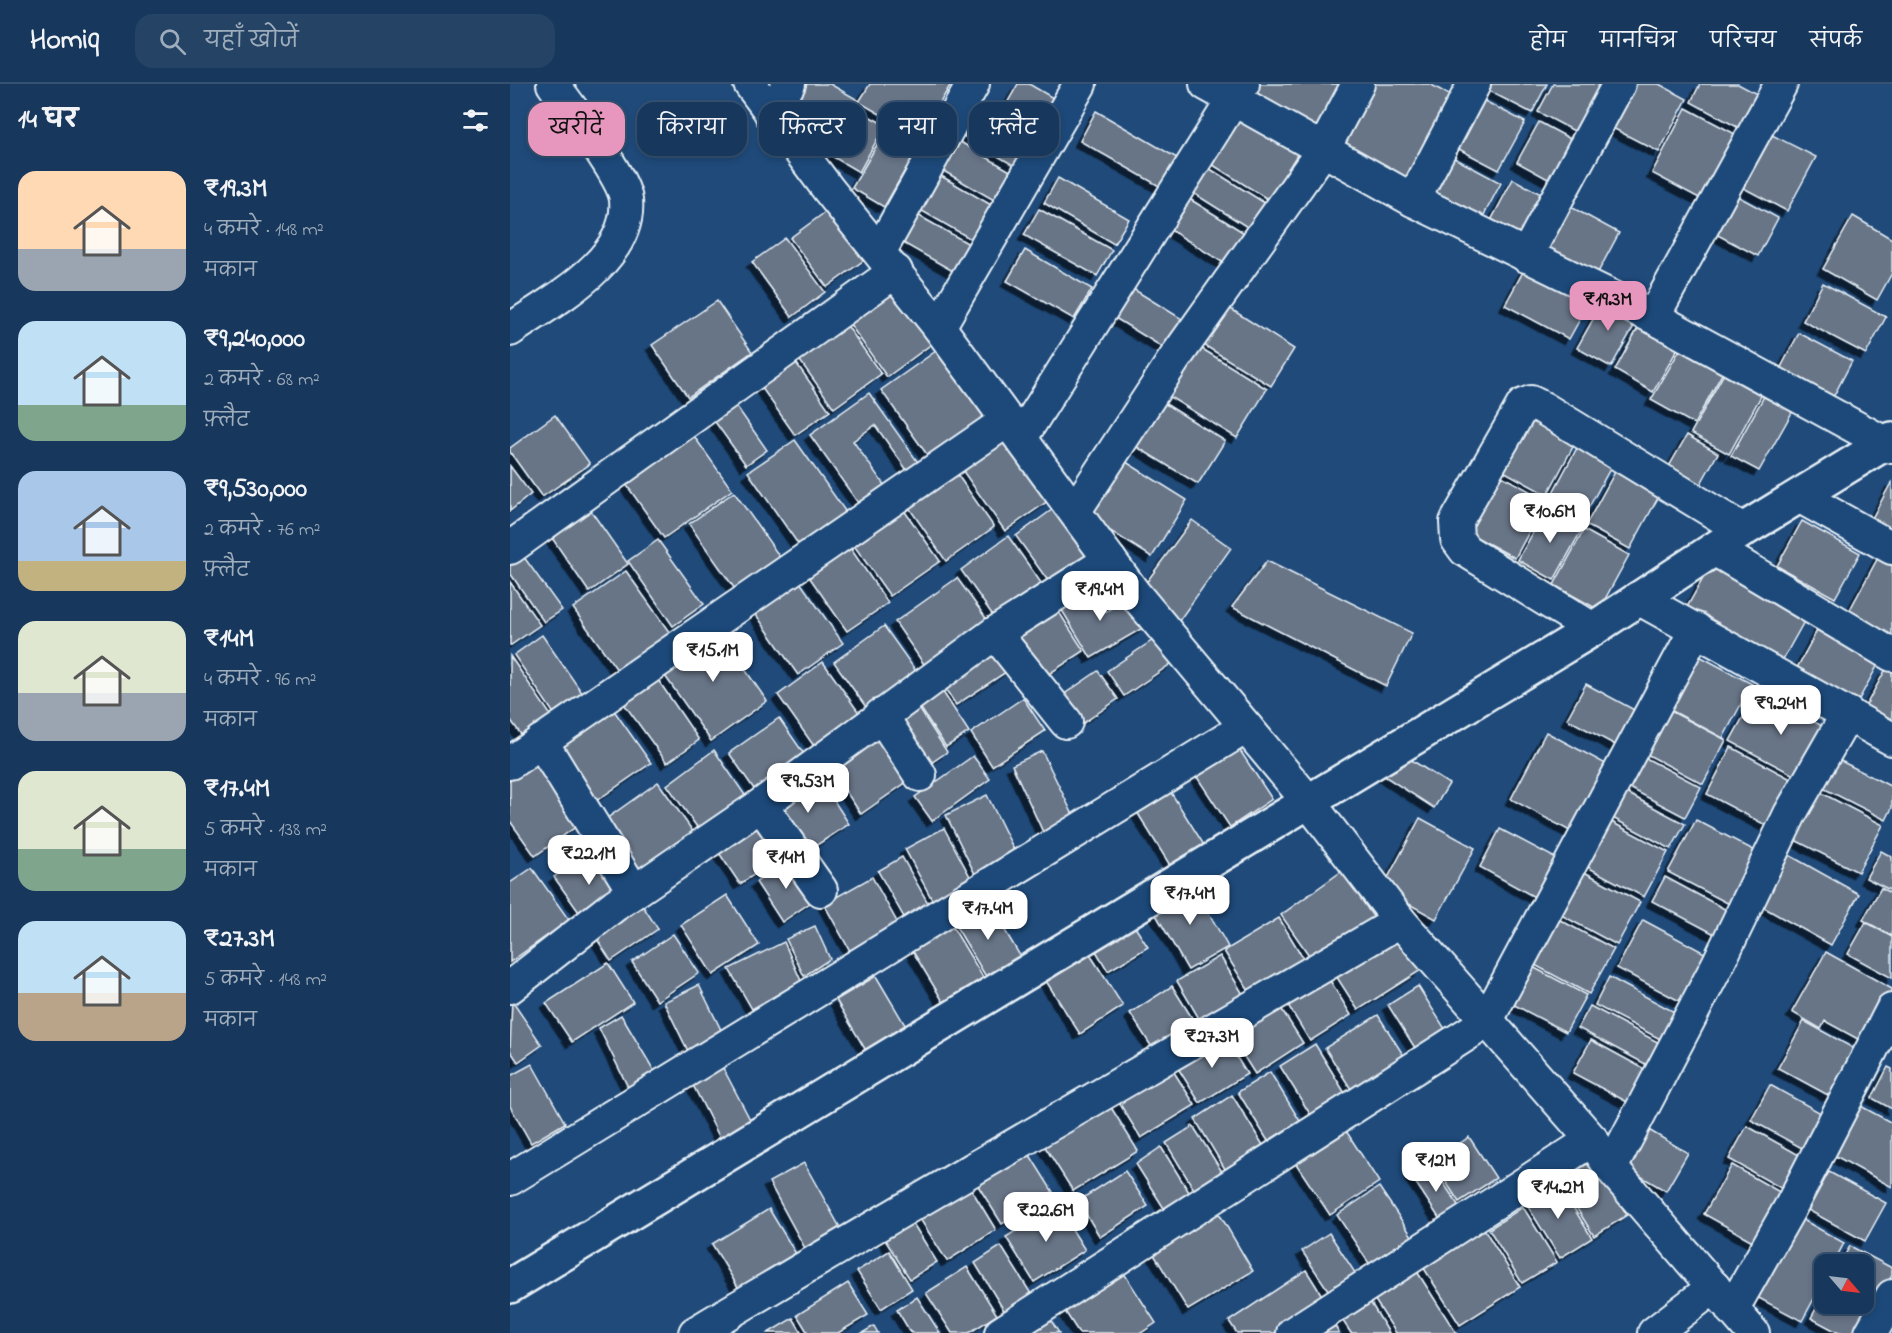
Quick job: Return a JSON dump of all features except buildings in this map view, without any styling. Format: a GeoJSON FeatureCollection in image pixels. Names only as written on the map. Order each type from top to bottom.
{"type":"FeatureCollection","features":[{"type":"Feature","properties":{"kind":"street"},"geometry":{"type":"LineString","coordinates":[[510,330],[590,275],[624,227],[626,198],[611,167],[553,84]]}},
{"type":"Feature","properties":{"kind":"street"},"geometry":{"type":"LineString","coordinates":[[750,84],[763,102]]}},
{"type":"Feature","properties":{"kind":"street"},"geometry":{"type":"LineString","coordinates":[[778,102],[789,84]]}},
{"type":"Feature","properties":{"kind":"street"},"geometry":{"type":"LineString","coordinates":[[510,548],[888,261],[973,84]]}},
{"type":"Feature","properties":{"kind":"street"},"geometry":{"type":"LineString","coordinates":[[939,327],[1080,84]]}},
{"type":"Feature","properties":{"kind":"street"},"geometry":{"type":"LineString","coordinates":[[1206,84],[1238,93],[1323,150],[1413,201],[1653,317],[1890,443]]}},
{"type":"Feature","properties":{"kind":"street"},"geometry":{"type":"LineString","coordinates":[[1076,509],[1175,358],[1323,150],[1358,84]]}},
{"type":"Feature","properties":{"kind":"street"},"geometry":{"type":"LineString","coordinates":[[1413,201],[1474,84]]}},
{"type":"Feature","properties":{"kind":"street"},"geometry":{"type":"LineString","coordinates":[[1526,256],[1619,84]]}},
{"type":"Feature","properties":{"kind":"street"},"geometry":{"type":"LineString","coordinates":[[1653,317],[1780,84]]}},
{"type":"Feature","properties":{"kind":"street"},"geometry":{"type":"LineString","coordinates":[[510,763],[1015,429],[1238,93]]}},
{"type":"Feature","properties":{"kind":"street"},"geometry":{"type":"LineString","coordinates":[[804,156],[939,327],[1076,509],[1110,560],[1308,801],[1400,921],[1486,1022],[1592,1140],[1611,1168],[1753,1333]]}},
{"type":"Feature","properties":{"kind":"street"},"geometry":{"type":"LineString","coordinates":[[1593,629],[1465,550],[1457,539],[1456,522],[1523,405],[1531,402],[1543,408],[1743,530]]}},
{"type":"Feature","properties":{"kind":"street"},"geometry":{"type":"LineString","coordinates":[[510,1286],[1593,629],[1743,530],[1890,443]]}},
{"type":"Feature","properties":{"kind":"street"},"geometry":{"type":"LineString","coordinates":[[1799,496],[1892,548]]}},
{"type":"Feature","properties":{"kind":"street"},"geometry":{"type":"LineString","coordinates":[[1714,549],[1892,655]]}},
{"type":"Feature","properties":{"kind":"street"},"geometry":{"type":"LineString","coordinates":[[510,986],[634,892],[761,805],[995,633],[1110,560]]}},
{"type":"Feature","properties":{"kind":"street"},"geometry":{"type":"LineString","coordinates":[[1638,598],[1892,739]]}},
{"type":"Feature","properties":{"kind":"street"},"geometry":{"type":"LineString","coordinates":[[1001,1333],[1486,1022],[1696,629]]}},
{"type":"Feature","properties":{"kind":"street"},"geometry":{"type":"LineString","coordinates":[[995,633],[1066,722]]}},
{"type":"Feature","properties":{"kind":"street"},"geometry":{"type":"LineString","coordinates":[[1611,1168],[1707,985],[1790,814],[1848,713]]}},
{"type":"Feature","properties":{"kind":"street"},"geometry":{"type":"LineString","coordinates":[[881,716],[920,775]]}},
{"type":"Feature","properties":{"kind":"street"},"geometry":{"type":"LineString","coordinates":[[510,1179],[1246,727]]}},
{"type":"Feature","properties":{"kind":"street"},"geometry":{"type":"LineString","coordinates":[[541,741],[634,892]]}},
{"type":"Feature","properties":{"kind":"street"},"geometry":{"type":"LineString","coordinates":[[761,805],[821,890]]}},
{"type":"Feature","properties":{"kind":"street"},"geometry":{"type":"LineString","coordinates":[[695,1333],[856,1235],[1129,1081],[1400,921]]}},
{"type":"Feature","properties":{"kind":"street"},"geometry":{"type":"LineString","coordinates":[[1663,1330],[1723,1298],[1791,1206],[1892,1010]]}},
{"type":"Feature","properties":{"kind":"street"},"geometry":{"type":"LineString","coordinates":[[1293,1333],[1592,1140]]}},
{"type":"Feature","properties":{"kind":"street"},"geometry":{"type":"LineString","coordinates":[[1871,1333],[1892,1296]]}}]}
